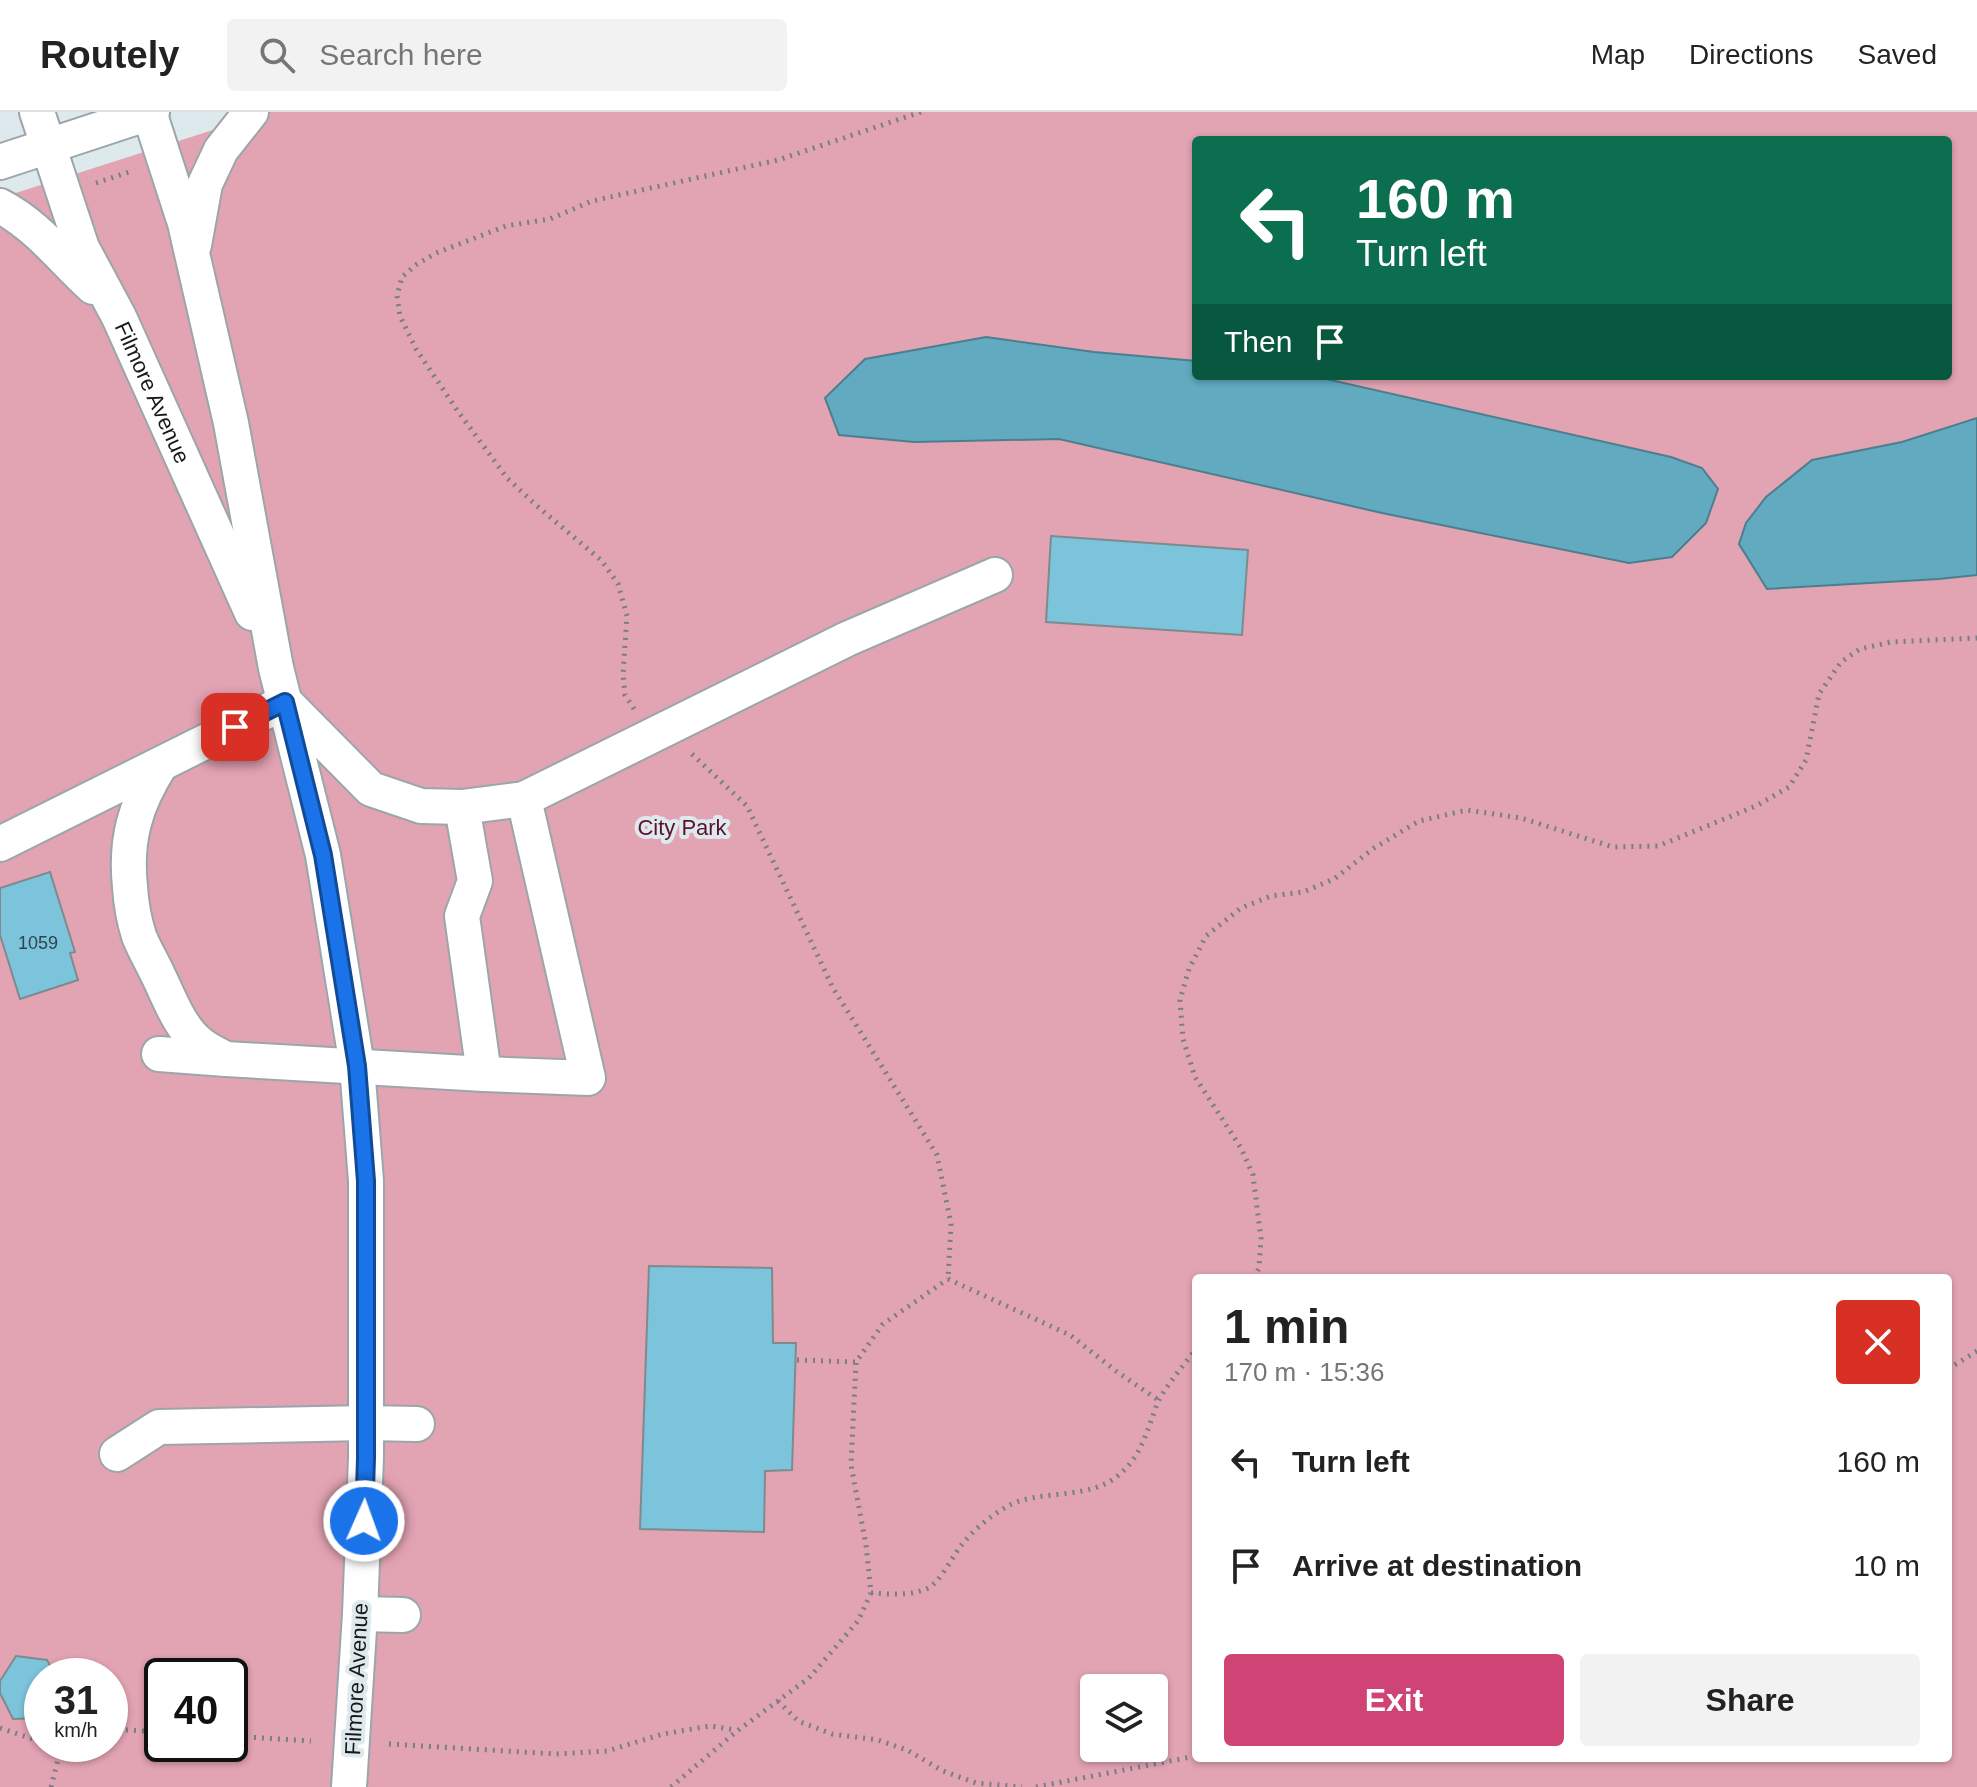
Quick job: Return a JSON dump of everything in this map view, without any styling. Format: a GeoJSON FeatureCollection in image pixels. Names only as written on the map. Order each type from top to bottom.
{"type":"FeatureCollection","features":[{"type":"Feature","properties":{"kind":"street","name":"Filmore Avenue"},"geometry":{"type":"LineString","coordinates":[[37,112],[82,248],[112,304],[276,668]]}},
{"type":"Feature","properties":{"kind":"street","name":"Filmore Avenue"},"geometry":{"type":"LineString","coordinates":[[150,112],[185,223],[231,423],[276,668],[323,855],[357,1066],[366,1181],[366,1458],[349,1787]]}},
{"type":"Feature","properties":{"kind":"street"},"geometry":{"type":"LineString","coordinates":[[0,162],[150,112]]}},
{"type":"Feature","properties":{"kind":"street"},"geometry":{"type":"LineString","coordinates":[[193,254],[205,184],[221,150],[251,112]]}},
{"type":"Feature","properties":{"kind":"street"},"geometry":{"type":"LineString","coordinates":[[0,206],[46,239],[68,265],[112,304]]}},
{"type":"Feature","properties":{"kind":"street"},"geometry":{"type":"LineString","coordinates":[[0,844],[285,702],[371,789],[421,806],[462,807],[524,799],[847,639],[995,575]]}},
{"type":"Feature","properties":{"kind":"street"},"geometry":{"type":"LineString","coordinates":[[161,764],[148,784],[129,839],[132,906],[145,949],[181,1021],[198,1043],[226,1059]]}},
{"type":"Feature","properties":{"kind":"street"},"geometry":{"type":"LineString","coordinates":[[159,1054],[588,1078],[524,799]]}},
{"type":"Feature","properties":{"kind":"street"},"geometry":{"type":"LineString","coordinates":[[462,807],[475,881],[462,916],[484,1074]]}},
{"type":"Feature","properties":{"kind":"street"},"geometry":{"type":"LineString","coordinates":[[117,1454],[159,1427],[417,1424]]}},
{"type":"Feature","properties":{"kind":"street"},"geometry":{"type":"LineString","coordinates":[[360,1614],[403,1615]]}},
{"type":"Feature","properties":{"kind":"path"},"geometry":{"type":"LineString","coordinates":[[921,112],[778,160],[592,201],[550,219],[506,226],[436,253],[417,264],[402,277],[397,296],[400,316],[416,349],[507,478],[602,561],[618,584],[627,616],[623,674],[625,695],[636,712],[666,729],[747,806],[833,988],[937,1155],[951,1224],[948,1279]]}},
{"type":"Feature","properties":{"kind":"path"},"geometry":{"type":"LineString","coordinates":[[94,184],[134,171]]}},
{"type":"Feature","properties":{"kind":"path"},"geometry":{"type":"LineString","coordinates":[[1256,1274],[1261,1239],[1253,1175],[1241,1148],[1195,1077],[1183,1039],[1180,1000],[1189,969],[1206,936],[1241,908],[1271,896],[1303,892],[1334,879],[1374,848],[1419,821],[1467,810],[1521,818],[1613,847],[1658,846],[1756,806],[1789,787],[1806,760],[1819,694],[1841,662],[1860,649],[1891,642],[1977,638]]}},
{"type":"Feature","properties":{"kind":"path"},"geometry":{"type":"LineString","coordinates":[[671,1787],[737,1731],[809,1678],[858,1621],[871,1593],[866,1545],[851,1465],[856,1362],[883,1324],[948,1279]]}},
{"type":"Feature","properties":{"kind":"path"},"geometry":{"type":"LineString","coordinates":[[948,1279],[1070,1335],[1158,1400]]}},
{"type":"Feature","properties":{"kind":"path"},"geometry":{"type":"LineString","coordinates":[[1952,1367],[1977,1351]]}},
{"type":"Feature","properties":{"kind":"path"},"geometry":{"type":"LineString","coordinates":[[871,1593],[894,1594],[928,1588],[981,1524],[1008,1505],[1034,1498],[1068,1495],[1118,1477],[1144,1442],[1158,1400],[1192,1354]]}},
{"type":"Feature","properties":{"kind":"path"},"geometry":{"type":"LineString","coordinates":[[797,1360],[856,1362]]}},
{"type":"Feature","properties":{"kind":"path"},"geometry":{"type":"LineString","coordinates":[[778,1701],[798,1721],[832,1734],[878,1740],[907,1750],[943,1771],[976,1783],[1022,1787]]}},
{"type":"Feature","properties":{"kind":"path"},"geometry":{"type":"LineString","coordinates":[[389,1744],[556,1754],[607,1751],[663,1734],[710,1726],[737,1731]]}},
{"type":"Feature","properties":{"kind":"path"},"geometry":{"type":"LineString","coordinates":[[0,1728],[24,1736]]}},
{"type":"Feature","properties":{"kind":"path"},"geometry":{"type":"LineString","coordinates":[[248,1737],[311,1741]]}},
{"type":"Feature","properties":{"kind":"path"},"geometry":{"type":"LineString","coordinates":[[1036,1787],[1192,1757]]}},
{"type":"Feature","properties":{"kind":"path"},"geometry":{"type":"LineString","coordinates":[[51,1787],[58,1762]]}},
{"type":"Feature","properties":{"kind":"green space","name":"City Park"},"geometry":{"type":"Polygon","coordinates":[[[269,112],[1977,112],[1977,1787],[0,1787],[0,198],[269,112]]]}},
{"type":"Feature","properties":{"kind":"water"},"geometry":{"type":"Polygon","coordinates":[[[986,337],[1094,352],[1192,361],[1192,380],[1331,380],[1671,457],[1702,468],[1718,489],[1706,523],[1672,557],[1629,563],[1382,513],[1059,439],[914,442],[839,435],[825,398],[865,359],[986,337]]]}},
{"type":"Feature","properties":{"kind":"water"},"geometry":{"type":"Polygon","coordinates":[[[1977,418],[1977,575],[1767,589],[1739,544],[1746,523],[1766,497],[1812,460],[1902,442],[1977,418]]]}},
{"type":"Feature","properties":{"kind":"building"},"geometry":{"type":"Polygon","coordinates":[[[1051,536],[1248,550],[1242,635],[1046,622],[1051,536]]]}},
{"type":"Feature","properties":{"kind":"building"},"geometry":{"type":"Polygon","coordinates":[[[50,872],[75,952],[70,953],[78,980],[20,999],[0,935],[0,888],[50,872]]]}},
{"type":"Feature","properties":{"kind":"building"},"geometry":{"type":"Polygon","coordinates":[[[649,1266],[772,1268],[773,1343],[796,1343],[792,1470],[765,1471],[764,1532],[640,1529],[649,1266]]]}},
{"type":"Feature","properties":{"kind":"building"},"geometry":{"type":"Polygon","coordinates":[[[16,1656],[32,1658],[24,1658],[24,1719],[13,1719],[0,1693],[0,1681],[16,1656]]]}},
{"type":"Feature","properties":{"kind":"route"},"geometry":{"type":"LineString","coordinates":[[235,727],[285,702],[323,855],[357,1066],[366,1181],[364,1521]]}}]}
